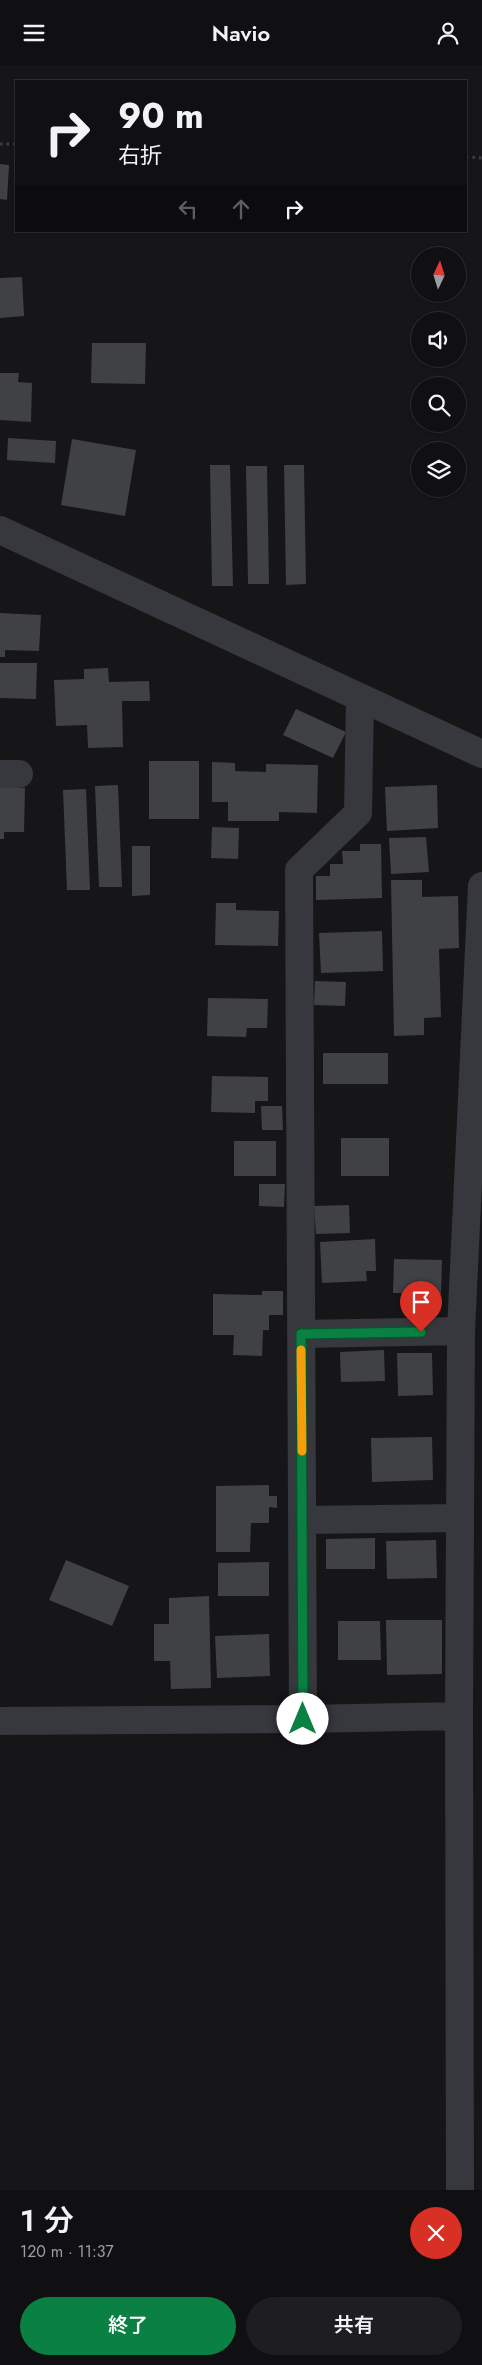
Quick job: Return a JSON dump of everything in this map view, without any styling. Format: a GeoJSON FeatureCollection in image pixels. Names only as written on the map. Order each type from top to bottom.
{"type":"FeatureCollection","features":[{"type":"Feature","properties":{"kind":"street"},"geometry":{"type":"LineString","coordinates":[[0,530],[482,754]]}},
{"type":"Feature","properties":{"kind":"street"},"geometry":{"type":"LineString","coordinates":[[303,1719],[299,870],[358,813],[360,698]]}},
{"type":"Feature","properties":{"kind":"street"},"geometry":{"type":"LineString","coordinates":[[460,2190],[459,1716],[461,1331],[482,886]]}},
{"type":"Feature","properties":{"kind":"street"},"geometry":{"type":"LineString","coordinates":[[301,1334],[461,1331]]}},
{"type":"Feature","properties":{"kind":"street"},"geometry":{"type":"LineString","coordinates":[[302,1520],[460,1518]]}},
{"type":"Feature","properties":{"kind":"street"},"geometry":{"type":"LineString","coordinates":[[0,1721],[459,1716]]}},
{"type":"Feature","properties":{"kind":"path"},"geometry":{"type":"LineString","coordinates":[[0,144],[15,144]]}},
{"type":"Feature","properties":{"kind":"path"},"geometry":{"type":"LineString","coordinates":[[467,157],[482,158]]}},
{"type":"Feature","properties":{"kind":"building"},"geometry":{"type":"Polygon","coordinates":[[[0,164],[9,165],[7,200],[0,199],[0,164]]]}},
{"type":"Feature","properties":{"kind":"building"},"geometry":{"type":"Polygon","coordinates":[[[22,277],[24,316],[0,318],[0,278],[22,277]]]}},
{"type":"Feature","properties":{"kind":"building"},"geometry":{"type":"Polygon","coordinates":[[[92,343],[146,343],[145,384],[91,383],[92,343]]]}},
{"type":"Feature","properties":{"kind":"building"},"geometry":{"type":"Polygon","coordinates":[[[0,373],[19,373],[18,382],[32,383],[31,422],[0,420],[0,373]]]}},
{"type":"Feature","properties":{"kind":"building"},"geometry":{"type":"Polygon","coordinates":[[[8,438],[56,441],[55,463],[7,460],[8,438]]]}},
{"type":"Feature","properties":{"kind":"building"},"geometry":{"type":"Polygon","coordinates":[[[72,439],[136,450],[125,516],[61,505],[72,439]]]}},
{"type":"Feature","properties":{"kind":"building"},"geometry":{"type":"Polygon","coordinates":[[[210,465],[230,465],[233,586],[212,586],[210,465]]]}},
{"type":"Feature","properties":{"kind":"building"},"geometry":{"type":"Polygon","coordinates":[[[284,465],[304,465],[306,584],[286,585],[284,465]]]}},
{"type":"Feature","properties":{"kind":"building"},"geometry":{"type":"Polygon","coordinates":[[[246,466],[267,466],[269,584],[248,584],[246,466]]]}},
{"type":"Feature","properties":{"kind":"building"},"geometry":{"type":"Polygon","coordinates":[[[0,613],[41,615],[39,651],[5,650],[5,657],[0,657],[0,613]]]}},
{"type":"Feature","properties":{"kind":"building"},"geometry":{"type":"Polygon","coordinates":[[[0,663],[37,663],[36,699],[0,698],[0,663]]]}},
{"type":"Feature","properties":{"kind":"building"},"geometry":{"type":"Polygon","coordinates":[[[108,668],[109,682],[149,681],[150,701],[122,701],[123,747],[88,748],[87,725],[56,726],[54,680],[84,679],[84,669],[108,668]]]}},
{"type":"Feature","properties":{"kind":"building"},"geometry":{"type":"Polygon","coordinates":[[[296,709],[346,732],[333,758],[283,735],[296,709]]]}},
{"type":"Feature","properties":{"kind":"building"},"geometry":{"type":"Polygon","coordinates":[[[149,761],[199,761],[199,819],[149,819],[149,761]]]}},
{"type":"Feature","properties":{"kind":"building"},"geometry":{"type":"Polygon","coordinates":[[[212,762],[235,763],[235,771],[266,772],[266,764],[318,765],[317,813],[279,812],[279,821],[228,821],[228,802],[212,802],[212,762]]]}},
{"type":"Feature","properties":{"kind":"building"},"geometry":{"type":"Polygon","coordinates":[[[118,785],[122,887],[99,887],[95,786],[118,785]]]}},
{"type":"Feature","properties":{"kind":"building"},"geometry":{"type":"Polygon","coordinates":[[[437,785],[438,828],[387,831],[385,787],[437,785]]]}},
{"type":"Feature","properties":{"kind":"building"},"geometry":{"type":"Polygon","coordinates":[[[0,787],[25,788],[24,832],[4,832],[4,839],[0,839],[0,787]]]}},
{"type":"Feature","properties":{"kind":"building"},"geometry":{"type":"Polygon","coordinates":[[[86,789],[90,890],[67,890],[63,790],[86,789]]]}},
{"type":"Feature","properties":{"kind":"building"},"geometry":{"type":"Polygon","coordinates":[[[212,827],[239,828],[238,859],[211,858],[212,827]]]}},
{"type":"Feature","properties":{"kind":"building"},"geometry":{"type":"Polygon","coordinates":[[[426,837],[429,872],[391,874],[389,838],[426,837]]]}},
{"type":"Feature","properties":{"kind":"building"},"geometry":{"type":"Polygon","coordinates":[[[360,844],[381,844],[382,898],[316,900],[316,876],[330,876],[330,864],[343,864],[342,851],[360,851],[360,844]]]}},
{"type":"Feature","properties":{"kind":"building"},"geometry":{"type":"Polygon","coordinates":[[[132,846],[150,846],[150,895],[132,896],[132,846]]]}},
{"type":"Feature","properties":{"kind":"building"},"geometry":{"type":"Polygon","coordinates":[[[391,880],[422,880],[422,897],[458,896],[459,948],[439,949],[441,1017],[424,1018],[424,1035],[394,1036],[391,880]]]}},
{"type":"Feature","properties":{"kind":"building"},"geometry":{"type":"Polygon","coordinates":[[[216,903],[236,903],[236,910],[279,911],[278,946],[215,945],[216,903]]]}},
{"type":"Feature","properties":{"kind":"building"},"geometry":{"type":"Polygon","coordinates":[[[382,931],[383,971],[321,973],[319,933],[382,931]]]}},
{"type":"Feature","properties":{"kind":"building"},"geometry":{"type":"Polygon","coordinates":[[[315,981],[346,982],[345,1006],[314,1005],[315,981]]]}},
{"type":"Feature","properties":{"kind":"building"},"geometry":{"type":"Polygon","coordinates":[[[208,998],[268,999],[267,1028],[247,1028],[246,1037],[207,1036],[208,998]]]}},
{"type":"Feature","properties":{"kind":"building"},"geometry":{"type":"Polygon","coordinates":[[[323,1053],[388,1053],[388,1084],[323,1084],[323,1053]]]}},
{"type":"Feature","properties":{"kind":"building"},"geometry":{"type":"Polygon","coordinates":[[[212,1076],[268,1077],[268,1101],[255,1101],[255,1113],[211,1112],[212,1076]]]}},
{"type":"Feature","properties":{"kind":"building"},"geometry":{"type":"Polygon","coordinates":[[[261,1106],[282,1106],[283,1130],[262,1130],[261,1106]]]}},
{"type":"Feature","properties":{"kind":"building"},"geometry":{"type":"Polygon","coordinates":[[[341,1138],[389,1138],[389,1176],[341,1176],[341,1138]]]}},
{"type":"Feature","properties":{"kind":"building"},"geometry":{"type":"Polygon","coordinates":[[[234,1141],[276,1141],[276,1176],[234,1176],[234,1141]]]}},
{"type":"Feature","properties":{"kind":"building"},"geometry":{"type":"Polygon","coordinates":[[[259,1184],[285,1184],[284,1207],[259,1206],[259,1184]]]}},
{"type":"Feature","properties":{"kind":"building"},"geometry":{"type":"Polygon","coordinates":[[[349,1205],[350,1233],[316,1234],[314,1206],[349,1205]]]}},
{"type":"Feature","properties":{"kind":"building"},"geometry":{"type":"Polygon","coordinates":[[[375,1239],[376,1271],[366,1271],[367,1281],[322,1283],[320,1242],[375,1239]]]}},
{"type":"Feature","properties":{"kind":"building"},"geometry":{"type":"Polygon","coordinates":[[[394,1259],[442,1260],[441,1294],[393,1293],[394,1259]]]}},
{"type":"Feature","properties":{"kind":"building"},"geometry":{"type":"Polygon","coordinates":[[[262,1291],[283,1291],[283,1315],[269,1315],[269,1330],[263,1330],[262,1356],[233,1355],[234,1335],[213,1335],[213,1294],[262,1295],[262,1291]]]}},
{"type":"Feature","properties":{"kind":"building"},"geometry":{"type":"Polygon","coordinates":[[[384,1350],[385,1381],[341,1382],[340,1352],[384,1350]]]}},
{"type":"Feature","properties":{"kind":"building"},"geometry":{"type":"Polygon","coordinates":[[[397,1353],[432,1353],[433,1395],[398,1396],[397,1353]]]}},
{"type":"Feature","properties":{"kind":"building"},"geometry":{"type":"Polygon","coordinates":[[[432,1437],[433,1480],[372,1482],[371,1438],[432,1437]]]}},
{"type":"Feature","properties":{"kind":"building"},"geometry":{"type":"Polygon","coordinates":[[[269,1485],[269,1496],[277,1496],[277,1508],[269,1507],[269,1523],[251,1523],[250,1552],[216,1552],[216,1486],[269,1485]]]}},
{"type":"Feature","properties":{"kind":"building"},"geometry":{"type":"Polygon","coordinates":[[[375,1538],[375,1569],[326,1569],[326,1539],[375,1538]]]}},
{"type":"Feature","properties":{"kind":"building"},"geometry":{"type":"Polygon","coordinates":[[[436,1540],[437,1578],[387,1579],[386,1541],[436,1540]]]}},
{"type":"Feature","properties":{"kind":"building"},"geometry":{"type":"Polygon","coordinates":[[[66,1560],[129,1586],[112,1626],[49,1600],[66,1560]]]}},
{"type":"Feature","properties":{"kind":"building"},"geometry":{"type":"Polygon","coordinates":[[[269,1562],[269,1596],[218,1596],[218,1563],[269,1562]]]}},
{"type":"Feature","properties":{"kind":"building"},"geometry":{"type":"Polygon","coordinates":[[[209,1596],[211,1688],[171,1689],[170,1661],[154,1661],[154,1624],[169,1624],[169,1598],[209,1596]]]}},
{"type":"Feature","properties":{"kind":"building"},"geometry":{"type":"Polygon","coordinates":[[[386,1620],[442,1620],[442,1674],[387,1675],[386,1620]]]}},
{"type":"Feature","properties":{"kind":"building"},"geometry":{"type":"Polygon","coordinates":[[[338,1621],[380,1621],[381,1660],[338,1660],[338,1621]]]}},
{"type":"Feature","properties":{"kind":"building"},"geometry":{"type":"Polygon","coordinates":[[[269,1634],[270,1676],[217,1678],[215,1636],[269,1634]]]}},
{"type":"Feature","properties":{"kind":"slow traffic"},"geometry":{"type":"LineString","coordinates":[[301,1350],[302,1451]]}},
{"type":"Feature","properties":{"kind":"route"},"geometry":{"type":"LineString","coordinates":[[303,1719],[301,1334],[421,1332]]}}]}
